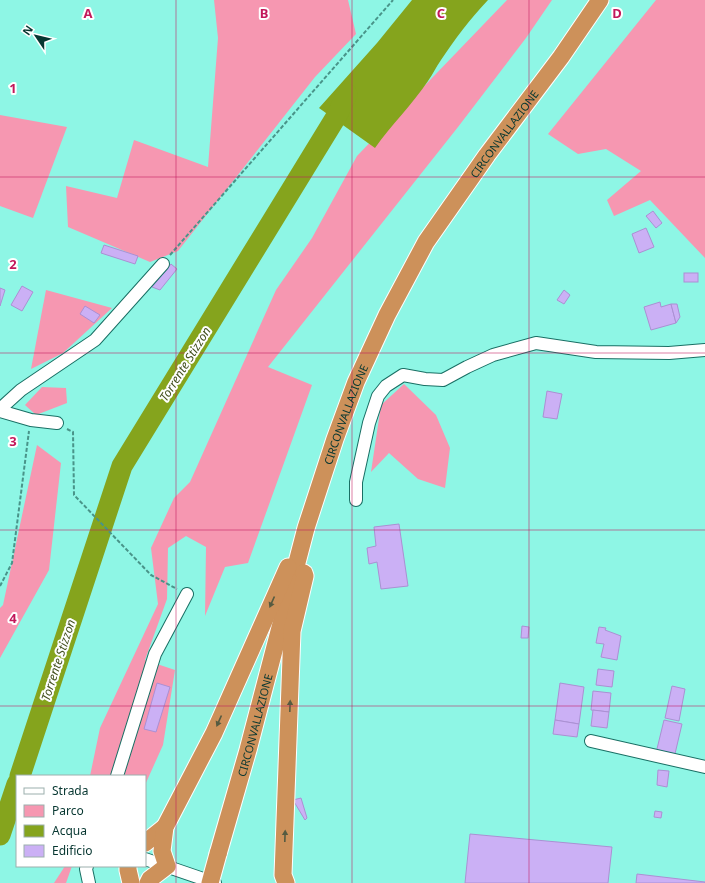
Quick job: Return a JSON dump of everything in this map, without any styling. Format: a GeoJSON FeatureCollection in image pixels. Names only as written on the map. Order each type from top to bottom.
{"type":"FeatureCollection","features":[{"type":"Feature","properties":{"kind":"highway","name":"CIRCONVALLAZIONE"},"geometry":{"type":"LineString","coordinates":[[210,883],[248,750],[306,528],[335,439],[356,382],[387,315],[426,242],[487,155],[561,57],[600,0]]}},
{"type":"Feature","properties":{"kind":"highway"},"geometry":{"type":"LineString","coordinates":[[148,883],[150,879],[167,866],[162,851],[165,827],[214,733],[287,567],[299,557],[306,576],[292,631],[282,880]]}},
{"type":"Feature","properties":{"kind":"highway"},"geometry":{"type":"LineString","coordinates":[[146,842],[165,827]]}},
{"type":"Feature","properties":{"kind":"highway"},"geometry":{"type":"LineString","coordinates":[[128,867],[131,883]]}},
{"type":"Feature","properties":{"kind":"street"},"geometry":{"type":"LineString","coordinates":[[57,423],[31,420],[0,410],[21,390],[95,340],[163,264]]}},
{"type":"Feature","properties":{"kind":"street"},"geometry":{"type":"LineString","coordinates":[[356,500],[356,482],[369,423],[378,396],[386,386],[403,375],[425,379],[443,380],[493,355],[536,343],[596,352],[669,353],[705,350]]}},
{"type":"Feature","properties":{"kind":"street"},"geometry":{"type":"LineString","coordinates":[[117,775],[155,654],[187,594]]}},
{"type":"Feature","properties":{"kind":"street"},"geometry":{"type":"LineString","coordinates":[[591,741],[705,767]]}},
{"type":"Feature","properties":{"kind":"street"},"geometry":{"type":"LineString","coordinates":[[146,859],[215,883]]}},
{"type":"Feature","properties":{"kind":"street"},"geometry":{"type":"LineString","coordinates":[[87,867],[89,883]]}},
{"type":"Feature","properties":{"kind":"path"},"geometry":{"type":"LineString","coordinates":[[163,264],[393,0]]}},
{"type":"Feature","properties":{"kind":"path"},"geometry":{"type":"LineString","coordinates":[[0,586],[12,563],[31,420]]}},
{"type":"Feature","properties":{"kind":"path"},"geometry":{"type":"LineString","coordinates":[[57,423],[73,432],[74,495],[151,576],[187,594]]}},
{"type":"Feature","properties":{"kind":"green space"},"geometry":{"type":"Polygon","coordinates":[[[214,0],[348,0],[356,34],[315,77],[178,251],[150,262],[68,227],[66,186],[117,198],[134,140],[208,167],[218,38],[214,0]]]}},
{"type":"Feature","properties":{"kind":"green space"},"geometry":{"type":"Polygon","coordinates":[[[507,0],[552,0],[526,38],[458,127],[268,367],[312,385],[248,563],[225,567],[205,616],[206,547],[186,536],[168,548],[167,599],[145,660],[175,670],[163,745],[146,783],[146,775],[90,775],[100,728],[158,604],[151,548],[174,498],[190,482],[276,290],[312,238],[357,156],[507,0]]]}},
{"type":"Feature","properties":{"kind":"green space"},"geometry":{"type":"Polygon","coordinates":[[[656,0],[705,0],[705,258],[650,200],[614,216],[607,200],[641,171],[606,149],[578,154],[548,134],[656,0]]]}},
{"type":"Feature","properties":{"kind":"green space"},"geometry":{"type":"Polygon","coordinates":[[[0,115],[67,127],[33,218],[0,206],[0,115]]]}},
{"type":"Feature","properties":{"kind":"green space"},"geometry":{"type":"Polygon","coordinates":[[[46,290],[112,308],[63,353],[31,369],[46,290]]]}},
{"type":"Feature","properties":{"kind":"green space"},"geometry":{"type":"Polygon","coordinates":[[[404,384],[436,415],[450,448],[445,488],[418,479],[389,453],[371,472],[381,405],[404,384]]]}},
{"type":"Feature","properties":{"kind":"green space"},"geometry":{"type":"Polygon","coordinates":[[[42,387],[66,388],[67,403],[36,415],[25,405],[42,387]]]}},
{"type":"Feature","properties":{"kind":"green space"},"geometry":{"type":"Polygon","coordinates":[[[37,445],[61,463],[49,570],[0,658],[0,608],[3,605],[37,445]]]}},
{"type":"Feature","properties":{"kind":"green space"},"geometry":{"type":"Polygon","coordinates":[[[64,867],[72,867],[66,883],[54,883],[64,867]]]}},
{"type":"Feature","properties":{"kind":"water"},"geometry":{"type":"Polygon","coordinates":[[[412,0],[488,0],[463,29],[446,52],[422,90],[375,148],[319,108],[377,43],[412,0]]]}},
{"type":"Feature","properties":{"kind":"building"},"geometry":{"type":"Polygon","coordinates":[[[653,211],[662,223],[656,228],[646,216],[653,211]]]}},
{"type":"Feature","properties":{"kind":"building"},"geometry":{"type":"Polygon","coordinates":[[[646,228],[654,247],[639,253],[632,234],[646,228]]]}},
{"type":"Feature","properties":{"kind":"building"},"geometry":{"type":"Polygon","coordinates":[[[104,245],[138,256],[135,264],[101,253],[104,245]]]}},
{"type":"Feature","properties":{"kind":"building"},"geometry":{"type":"Polygon","coordinates":[[[171,264],[177,269],[160,290],[152,287],[171,264]]]}},
{"type":"Feature","properties":{"kind":"building"},"geometry":{"type":"Polygon","coordinates":[[[684,273],[698,273],[698,282],[684,282],[684,273]]]}},
{"type":"Feature","properties":{"kind":"building"},"geometry":{"type":"Polygon","coordinates":[[[22,286],[33,292],[22,311],[11,305],[22,286]]]}},
{"type":"Feature","properties":{"kind":"building"},"geometry":{"type":"Polygon","coordinates":[[[0,288],[5,290],[0,306],[0,288]]]}},
{"type":"Feature","properties":{"kind":"building"},"geometry":{"type":"Polygon","coordinates":[[[564,290],[570,295],[564,304],[557,300],[564,290]]]}},
{"type":"Feature","properties":{"kind":"building"},"geometry":{"type":"Polygon","coordinates":[[[660,302],[661,307],[671,304],[676,323],[651,330],[644,307],[660,302]]]}},
{"type":"Feature","properties":{"kind":"building"},"geometry":{"type":"Polygon","coordinates":[[[671,304],[677,304],[680,317],[676,323],[671,304]]]}},
{"type":"Feature","properties":{"kind":"building"},"geometry":{"type":"Polygon","coordinates":[[[85,306],[100,315],[94,323],[80,314],[85,306]]]}},
{"type":"Feature","properties":{"kind":"building"},"geometry":{"type":"Polygon","coordinates":[[[547,391],[562,394],[557,419],[543,417],[547,391]]]}},
{"type":"Feature","properties":{"kind":"building"},"geometry":{"type":"Polygon","coordinates":[[[399,524],[408,586],[381,589],[377,562],[369,564],[367,548],[376,546],[374,527],[399,524]]]}},
{"type":"Feature","properties":{"kind":"building"},"geometry":{"type":"Polygon","coordinates":[[[522,626],[529,627],[528,638],[521,638],[522,626]]]}},
{"type":"Feature","properties":{"kind":"building"},"geometry":{"type":"Polygon","coordinates":[[[599,627],[606,628],[605,630],[621,636],[617,660],[601,657],[604,644],[596,643],[599,627]]]}},
{"type":"Feature","properties":{"kind":"building"},"geometry":{"type":"Polygon","coordinates":[[[598,669],[614,671],[612,687],[596,685],[598,669]]]}},
{"type":"Feature","properties":{"kind":"building"},"geometry":{"type":"Polygon","coordinates":[[[157,683],[170,687],[156,732],[144,729],[157,683]]]}},
{"type":"Feature","properties":{"kind":"building"},"geometry":{"type":"Polygon","coordinates":[[[560,683],[584,687],[579,724],[555,720],[560,683]]]}},
{"type":"Feature","properties":{"kind":"building"},"geometry":{"type":"Polygon","coordinates":[[[672,686],[685,689],[679,721],[665,718],[672,686]]]}},
{"type":"Feature","properties":{"kind":"building"},"geometry":{"type":"Polygon","coordinates":[[[593,691],[611,693],[609,712],[591,710],[593,691]]]}},
{"type":"Feature","properties":{"kind":"building"},"geometry":{"type":"Polygon","coordinates":[[[593,710],[609,712],[607,728],[591,726],[593,710]]]}},
{"type":"Feature","properties":{"kind":"building"},"geometry":{"type":"Polygon","coordinates":[[[555,720],[579,724],[577,737],[553,734],[555,720]]]}},
{"type":"Feature","properties":{"kind":"building"},"geometry":{"type":"Polygon","coordinates":[[[664,720],[682,724],[674,758],[656,753],[664,720]]]}},
{"type":"Feature","properties":{"kind":"building"},"geometry":{"type":"Polygon","coordinates":[[[658,770],[669,771],[667,787],[657,785],[658,770]]]}},
{"type":"Feature","properties":{"kind":"building"},"geometry":{"type":"Polygon","coordinates":[[[301,798],[307,818],[305,820],[293,800],[301,798]]]}},
{"type":"Feature","properties":{"kind":"building"},"geometry":{"type":"Polygon","coordinates":[[[655,811],[662,812],[661,818],[654,817],[655,811]]]}},
{"type":"Feature","properties":{"kind":"building"},"geometry":{"type":"Polygon","coordinates":[[[470,834],[612,847],[608,883],[465,883],[470,834]]]}},
{"type":"Feature","properties":{"kind":"building"},"geometry":{"type":"Polygon","coordinates":[[[637,874],[705,882],[705,883],[636,883],[637,874]]]}},
{"type":"Feature","properties":{"kind":"waterway","name":"Torrente Stizzon"},"geometry":{"type":"LineString","coordinates":[[20,775],[122,466],[336,117],[347,94]]}},
{"type":"Feature","properties":{"kind":"waterway","name":"Torrente Stizzon"},"geometry":{"type":"LineString","coordinates":[[0,835],[16,787]]}}]}
